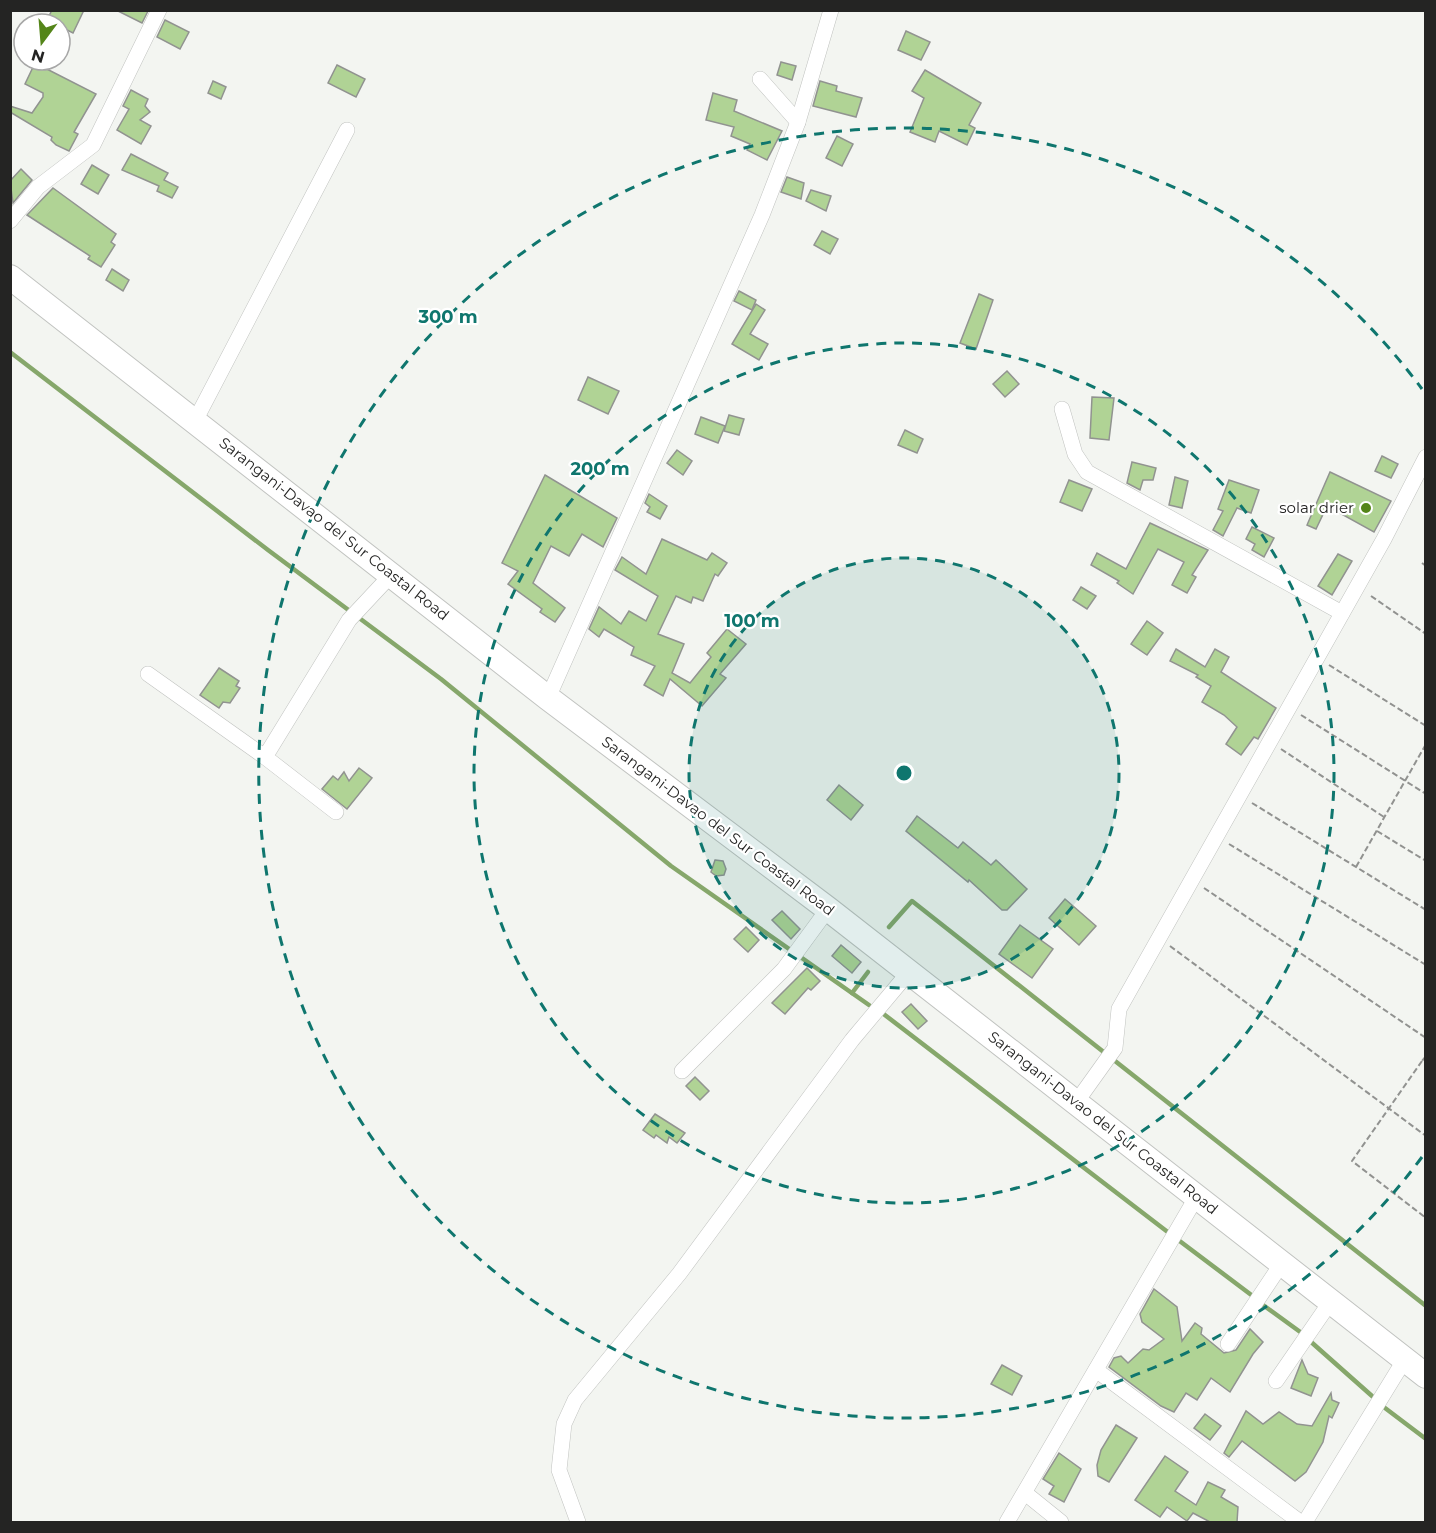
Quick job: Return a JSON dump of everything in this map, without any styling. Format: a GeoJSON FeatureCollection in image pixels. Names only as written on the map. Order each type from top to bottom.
{"type":"FeatureCollection","features":[{"type":"Feature","properties":{"kind":"main road","name":"Sarangani-Davao del Sur Coastal Road"},"geometry":{"type":"LineString","coordinates":[[10,277],[548,698],[828,909],[1425,1376]]}},
{"type":"Feature","properties":{"kind":"street"},"geometry":{"type":"LineString","coordinates":[[10,221],[38,187],[93,145],[159,10]]}},
{"type":"Feature","properties":{"kind":"street"},"geometry":{"type":"LineString","coordinates":[[548,698],[762,215],[798,122],[831,10]]}},
{"type":"Feature","properties":{"kind":"street"},"geometry":{"type":"LineString","coordinates":[[760,79],[798,122]]}},
{"type":"Feature","properties":{"kind":"street"},"geometry":{"type":"LineString","coordinates":[[195,421],[347,130]]}},
{"type":"Feature","properties":{"kind":"street"},"geometry":{"type":"LineString","coordinates":[[1062,409],[1075,454],[1087,472],[1342,613]]}},
{"type":"Feature","properties":{"kind":"street"},"geometry":{"type":"LineString","coordinates":[[1075,1104],[1115,1048],[1119,1009],[1216,839],[1263,749],[1342,613],[1425,458]]}},
{"type":"Feature","properties":{"kind":"street"},"geometry":{"type":"LineString","coordinates":[[265,757],[349,620],[392,574]]}},
{"type":"Feature","properties":{"kind":"street"},"geometry":{"type":"LineString","coordinates":[[148,674],[265,757],[336,812]]}},
{"type":"Feature","properties":{"kind":"street"},"geometry":{"type":"LineString","coordinates":[[682,1071],[784,969],[828,909]]}},
{"type":"Feature","properties":{"kind":"street"},"geometry":{"type":"LineString","coordinates":[[578,1522],[559,1470],[564,1424],[575,1400],[679,1274],[852,1040],[909,972]]}},
{"type":"Feature","properties":{"kind":"street"},"geometry":{"type":"LineString","coordinates":[[1008,1522],[1197,1196]]}},
{"type":"Feature","properties":{"kind":"street"},"geometry":{"type":"LineString","coordinates":[[1228,1344],[1282,1263]]}},
{"type":"Feature","properties":{"kind":"street"},"geometry":{"type":"LineString","coordinates":[[1276,1381],[1331,1301]]}},
{"type":"Feature","properties":{"kind":"street"},"geometry":{"type":"LineString","coordinates":[[1305,1522],[1405,1359]]}},
{"type":"Feature","properties":{"kind":"street"},"geometry":{"type":"LineString","coordinates":[[1096,1370],[1300,1522]]}},
{"type":"Feature","properties":{"kind":"street"},"geometry":{"type":"LineString","coordinates":[[1025,1493],[1061,1522]]}},
{"type":"Feature","properties":{"kind":"path"},"geometry":{"type":"LineString","coordinates":[[1422,563],[1425,566]]}},
{"type":"Feature","properties":{"kind":"path"},"geometry":{"type":"LineString","coordinates":[[1371,596],[1425,634]]}},
{"type":"Feature","properties":{"kind":"path"},"geometry":{"type":"LineString","coordinates":[[1325,662],[1425,726]]}},
{"type":"Feature","properties":{"kind":"path"},"geometry":{"type":"LineString","coordinates":[[1295,711],[1425,794]]}},
{"type":"Feature","properties":{"kind":"path"},"geometry":{"type":"LineString","coordinates":[[1356,867],[1425,744]]}},
{"type":"Feature","properties":{"kind":"path"},"geometry":{"type":"LineString","coordinates":[[1275,746],[1384,817]]}},
{"type":"Feature","properties":{"kind":"path"},"geometry":{"type":"LineString","coordinates":[[1247,800],[1425,910]]}},
{"type":"Feature","properties":{"kind":"path"},"geometry":{"type":"LineString","coordinates":[[1376,831],[1425,861]]}},
{"type":"Feature","properties":{"kind":"path"},"geometry":{"type":"LineString","coordinates":[[1216,839],[1229,844],[1425,965]]}},
{"type":"Feature","properties":{"kind":"path"},"geometry":{"type":"LineString","coordinates":[[1203,886],[1425,1038]]}},
{"type":"Feature","properties":{"kind":"path"},"geometry":{"type":"LineString","coordinates":[[1159,938],[1425,1136]]}},
{"type":"Feature","properties":{"kind":"path"},"geometry":{"type":"LineString","coordinates":[[1425,1056],[1424,1062],[1389,1107],[1352,1161],[1425,1218]]}},
{"type":"Feature","properties":{"kind":"building"},"geometry":{"type":"Polygon","coordinates":[[[52,10],[84,10],[73,33],[72,12],[51,12],[52,10]]]}},
{"type":"Feature","properties":{"kind":"building"},"geometry":{"type":"Polygon","coordinates":[[[116,10],[147,10],[148,11],[142,23],[116,10]]]}},
{"type":"Feature","properties":{"kind":"building"},"geometry":{"type":"Polygon","coordinates":[[[165,20],[189,32],[180,49],[157,37],[165,20]]]}},
{"type":"Feature","properties":{"kind":"building"},"geometry":{"type":"Polygon","coordinates":[[[906,31],[930,42],[921,60],[898,50],[906,31]]]}},
{"type":"Feature","properties":{"kind":"building"},"geometry":{"type":"Polygon","coordinates":[[[781,62],[796,66],[792,80],[777,75],[781,62]]]}},
{"type":"Feature","properties":{"kind":"building"},"geometry":{"type":"Polygon","coordinates":[[[337,65],[365,79],[356,97],[328,83],[337,65]]]}},
{"type":"Feature","properties":{"kind":"building"},"geometry":{"type":"Polygon","coordinates":[[[925,70],[981,103],[969,125],[975,128],[967,145],[939,131],[935,142],[910,132],[924,98],[912,91],[925,70]]]}},
{"type":"Feature","properties":{"kind":"building"},"geometry":{"type":"Polygon","coordinates":[[[31,72],[53,72],[96,94],[74,132],[78,134],[69,151],[56,145],[51,140],[52,137],[10,112],[10,106],[32,113],[43,97],[43,93],[25,84],[31,72]]]}},
{"type":"Feature","properties":{"kind":"building"},"geometry":{"type":"Polygon","coordinates":[[[213,81],[226,87],[221,99],[208,93],[213,81]]]}},
{"type":"Feature","properties":{"kind":"building"},"geometry":{"type":"Polygon","coordinates":[[[820,81],[837,86],[836,91],[862,98],[856,117],[813,106],[820,81]]]}},
{"type":"Feature","properties":{"kind":"building"},"geometry":{"type":"Polygon","coordinates":[[[131,90],[148,99],[145,106],[150,112],[140,120],[151,126],[141,144],[117,130],[129,109],[123,106],[131,90]]]}},
{"type":"Feature","properties":{"kind":"building"},"geometry":{"type":"Polygon","coordinates":[[[713,93],[737,100],[734,111],[782,131],[767,160],[747,150],[750,144],[731,136],[734,127],[706,120],[713,93]]]}},
{"type":"Feature","properties":{"kind":"building"},"geometry":{"type":"Polygon","coordinates":[[[837,136],[853,144],[842,166],[826,158],[837,136]]]}},
{"type":"Feature","properties":{"kind":"building"},"geometry":{"type":"Polygon","coordinates":[[[131,154],[168,173],[164,180],[178,187],[172,198],[157,191],[159,186],[122,170],[131,154]]]}},
{"type":"Feature","properties":{"kind":"building"},"geometry":{"type":"Polygon","coordinates":[[[92,165],[109,175],[98,194],[81,184],[92,165]]]}},
{"type":"Feature","properties":{"kind":"building"},"geometry":{"type":"Polygon","coordinates":[[[21,169],[32,180],[13,203],[10,181],[21,169]]]}},
{"type":"Feature","properties":{"kind":"building"},"geometry":{"type":"Polygon","coordinates":[[[787,177],[804,183],[801,199],[781,192],[787,177]]]}},
{"type":"Feature","properties":{"kind":"building"},"geometry":{"type":"Polygon","coordinates":[[[53,188],[116,234],[111,242],[115,245],[101,267],[88,259],[90,256],[27,215],[53,188]]]}},
{"type":"Feature","properties":{"kind":"building"},"geometry":{"type":"Polygon","coordinates":[[[811,190],[831,196],[826,211],[806,201],[811,190]]]}},
{"type":"Feature","properties":{"kind":"building"},"geometry":{"type":"Polygon","coordinates":[[[822,231],[838,239],[830,254],[814,245],[822,231]]]}},
{"type":"Feature","properties":{"kind":"building"},"geometry":{"type":"Polygon","coordinates":[[[112,269],[129,280],[123,291],[106,280],[112,269]]]}},
{"type":"Feature","properties":{"kind":"building"},"geometry":{"type":"Polygon","coordinates":[[[739,291],[756,300],[752,310],[734,301],[739,291]]]}},
{"type":"Feature","properties":{"kind":"building"},"geometry":{"type":"Polygon","coordinates":[[[979,294],[993,300],[976,349],[960,343],[979,294]]]}},
{"type":"Feature","properties":{"kind":"building"},"geometry":{"type":"Polygon","coordinates":[[[756,304],[765,310],[750,334],[768,344],[759,360],[732,344],[756,304]]]}},
{"type":"Feature","properties":{"kind":"building"},"geometry":{"type":"Polygon","coordinates":[[[1007,371],[1019,384],[1005,397],[993,384],[1007,371]]]}},
{"type":"Feature","properties":{"kind":"building"},"geometry":{"type":"Polygon","coordinates":[[[588,377],[619,391],[608,414],[578,400],[588,377]]]}},
{"type":"Feature","properties":{"kind":"building"},"geometry":{"type":"Polygon","coordinates":[[[1092,397],[1114,398],[1109,440],[1090,438],[1092,397]]]}},
{"type":"Feature","properties":{"kind":"building"},"geometry":{"type":"Polygon","coordinates":[[[729,415],[744,419],[739,435],[724,431],[729,415]]]}},
{"type":"Feature","properties":{"kind":"building"},"geometry":{"type":"Polygon","coordinates":[[[701,417],[725,426],[718,443],[695,434],[701,417]]]}},
{"type":"Feature","properties":{"kind":"building"},"geometry":{"type":"Polygon","coordinates":[[[905,430],[923,439],[917,453],[898,445],[905,430]]]}},
{"type":"Feature","properties":{"kind":"building"},"geometry":{"type":"Polygon","coordinates":[[[677,450],[692,461],[683,475],[667,463],[677,450]]]}},
{"type":"Feature","properties":{"kind":"building"},"geometry":{"type":"Polygon","coordinates":[[[1382,456],[1398,464],[1391,478],[1375,471],[1382,456]]]}},
{"type":"Feature","properties":{"kind":"building"},"geometry":{"type":"Polygon","coordinates":[[[1132,462],[1156,468],[1153,480],[1143,480],[1140,490],[1127,483],[1132,462]]]}},
{"type":"Feature","properties":{"kind":"building"},"geometry":{"type":"Polygon","coordinates":[[[1330,472],[1391,501],[1374,532],[1327,506],[1316,529],[1307,525],[1330,472]]]}},
{"type":"Feature","properties":{"kind":"building"},"geometry":{"type":"Polygon","coordinates":[[[545,475],[617,518],[603,547],[582,534],[569,556],[551,546],[533,583],[565,608],[555,622],[540,612],[542,609],[508,584],[518,571],[502,563],[545,475]]]}},
{"type":"Feature","properties":{"kind":"building"},"geometry":{"type":"Polygon","coordinates":[[[1175,477],[1188,481],[1182,508],[1169,505],[1175,477]]]}},
{"type":"Feature","properties":{"kind":"building"},"geometry":{"type":"Polygon","coordinates":[[[1069,480],[1092,489],[1082,511],[1060,502],[1069,480]]]}},
{"type":"Feature","properties":{"kind":"building"},"geometry":{"type":"Polygon","coordinates":[[[1229,480],[1259,490],[1251,513],[1237,508],[1223,536],[1213,530],[1223,511],[1218,509],[1229,480]]]}},
{"type":"Feature","properties":{"kind":"building"},"geometry":{"type":"Polygon","coordinates":[[[649,494],[667,506],[660,519],[647,512],[650,507],[645,503],[649,494]]]}},
{"type":"Feature","properties":{"kind":"building"},"geometry":{"type":"Polygon","coordinates":[[[1150,523],[1208,550],[1192,575],[1196,577],[1187,593],[1172,585],[1184,562],[1158,549],[1133,594],[1117,583],[1119,581],[1091,565],[1097,553],[1126,569],[1150,523]]]}},
{"type":"Feature","properties":{"kind":"building"},"geometry":{"type":"Polygon","coordinates":[[[1252,527],[1274,538],[1264,557],[1252,550],[1255,544],[1246,539],[1252,527]]]}},
{"type":"Feature","properties":{"kind":"building"},"geometry":{"type":"Polygon","coordinates":[[[662,539],[707,560],[712,553],[727,563],[718,576],[715,574],[703,601],[693,597],[691,603],[676,596],[658,634],[684,644],[672,673],[690,683],[711,657],[707,653],[727,629],[746,644],[720,674],[726,678],[702,706],[670,679],[663,696],[644,685],[655,666],[631,655],[634,647],[604,629],[599,637],[589,629],[599,607],[621,624],[629,611],[646,621],[658,596],[615,570],[622,557],[646,574],[662,539]]]}},
{"type":"Feature","properties":{"kind":"building"},"geometry":{"type":"Polygon","coordinates":[[[1338,554],[1352,561],[1332,595],[1318,586],[1338,554]]]}},
{"type":"Feature","properties":{"kind":"building"},"geometry":{"type":"Polygon","coordinates":[[[1081,587],[1096,596],[1087,609],[1073,600],[1081,587]]]}},
{"type":"Feature","properties":{"kind":"building"},"geometry":{"type":"Polygon","coordinates":[[[1147,621],[1163,633],[1147,655],[1131,644],[1147,621]]]}},
{"type":"Feature","properties":{"kind":"building"},"geometry":{"type":"Polygon","coordinates":[[[1176,649],[1205,667],[1215,649],[1229,657],[1221,672],[1276,708],[1258,739],[1254,737],[1241,755],[1226,744],[1237,727],[1224,715],[1202,702],[1211,686],[1196,677],[1198,675],[1170,661],[1176,649]]]}},
{"type":"Feature","properties":{"kind":"building"},"geometry":{"type":"Polygon","coordinates":[[[219,668],[239,681],[236,686],[240,688],[230,703],[223,702],[219,708],[200,695],[219,668]]]}},
{"type":"Feature","properties":{"kind":"building"},"geometry":{"type":"Polygon","coordinates":[[[359,768],[372,778],[347,809],[322,789],[333,776],[338,780],[344,772],[349,781],[359,768]]]}},
{"type":"Feature","properties":{"kind":"building"},"geometry":{"type":"Polygon","coordinates":[[[839,785],[863,805],[851,820],[827,800],[839,785]]]}},
{"type":"Feature","properties":{"kind":"building"},"geometry":{"type":"Polygon","coordinates":[[[917,816],[958,848],[963,842],[991,865],[996,860],[1027,889],[1007,910],[1002,910],[969,880],[968,882],[906,831],[917,816]]]}},
{"type":"Feature","properties":{"kind":"building"},"geometry":{"type":"Polygon","coordinates":[[[715,860],[723,861],[726,869],[724,875],[716,876],[711,872],[715,860]]]}},
{"type":"Feature","properties":{"kind":"building"},"geometry":{"type":"Polygon","coordinates":[[[1065,899],[1096,926],[1079,945],[1049,918],[1065,899]]]}},
{"type":"Feature","properties":{"kind":"building"},"geometry":{"type":"Polygon","coordinates":[[[782,911],[800,929],[791,939],[772,920],[782,911]]]}},
{"type":"Feature","properties":{"kind":"building"},"geometry":{"type":"Polygon","coordinates":[[[1020,925],[1053,949],[1032,978],[999,954],[1020,925]]]}},
{"type":"Feature","properties":{"kind":"building"},"geometry":{"type":"Polygon","coordinates":[[[746,927],[759,940],[748,952],[734,939],[746,927]]]}},
{"type":"Feature","properties":{"kind":"building"},"geometry":{"type":"Polygon","coordinates":[[[841,945],[861,962],[852,973],[832,956],[841,945]]]}},
{"type":"Feature","properties":{"kind":"building"},"geometry":{"type":"Polygon","coordinates":[[[807,968],[820,981],[811,990],[808,988],[785,1014],[772,1003],[807,968]]]}},
{"type":"Feature","properties":{"kind":"building"},"geometry":{"type":"Polygon","coordinates":[[[911,1004],[927,1021],[918,1029],[902,1012],[911,1004]]]}},
{"type":"Feature","properties":{"kind":"building"},"geometry":{"type":"Polygon","coordinates":[[[695,1077],[709,1091],[700,1100],[686,1086],[695,1077]]]}},
{"type":"Feature","properties":{"kind":"building"},"geometry":{"type":"Polygon","coordinates":[[[655,1114],[685,1133],[677,1143],[669,1137],[667,1143],[643,1130],[655,1114]]]}},
{"type":"Feature","properties":{"kind":"building"},"geometry":{"type":"Polygon","coordinates":[[[1154,1289],[1177,1307],[1182,1341],[1195,1323],[1202,1328],[1201,1334],[1224,1353],[1236,1350],[1250,1329],[1263,1342],[1230,1392],[1211,1378],[1197,1400],[1186,1393],[1174,1412],[1161,1406],[1109,1367],[1114,1358],[1121,1356],[1128,1363],[1143,1349],[1149,1350],[1164,1339],[1142,1322],[1140,1314],[1154,1289]]]}},
{"type":"Feature","properties":{"kind":"building"},"geometry":{"type":"Polygon","coordinates":[[[1302,1360],[1308,1374],[1318,1378],[1311,1396],[1291,1388],[1302,1360]]]}},
{"type":"Feature","properties":{"kind":"building"},"geometry":{"type":"Polygon","coordinates":[[[1002,1365],[1022,1376],[1012,1395],[991,1384],[1002,1365]]]}},
{"type":"Feature","properties":{"kind":"building"},"geometry":{"type":"Polygon","coordinates":[[[1331,1393],[1332,1400],[1339,1403],[1332,1418],[1329,1416],[1323,1442],[1306,1472],[1295,1481],[1242,1441],[1229,1457],[1224,1453],[1246,1411],[1263,1424],[1279,1412],[1297,1424],[1312,1426],[1331,1393]]]}},
{"type":"Feature","properties":{"kind":"building"},"geometry":{"type":"Polygon","coordinates":[[[1205,1414],[1221,1426],[1210,1440],[1194,1428],[1205,1414]]]}},
{"type":"Feature","properties":{"kind":"building"},"geometry":{"type":"Polygon","coordinates":[[[1116,1425],[1137,1438],[1109,1482],[1098,1476],[1097,1465],[1101,1450],[1116,1425]]]}},
{"type":"Feature","properties":{"kind":"building"},"geometry":{"type":"Polygon","coordinates":[[[1059,1453],[1081,1469],[1064,1502],[1049,1494],[1054,1486],[1043,1479],[1059,1453]]]}},
{"type":"Feature","properties":{"kind":"building"},"geometry":{"type":"Polygon","coordinates":[[[1165,1456],[1188,1472],[1175,1491],[1196,1505],[1208,1482],[1225,1490],[1221,1497],[1238,1507],[1237,1522],[1210,1522],[1193,1513],[1187,1521],[1167,1507],[1160,1517],[1135,1500],[1165,1456]]]}},
{"type":"Feature","properties":{"kind":"waterway"},"geometry":{"type":"LineString","coordinates":[[10,352],[441,679],[671,866],[869,1005]]}},
{"type":"Feature","properties":{"kind":"waterway"},"geometry":{"type":"LineString","coordinates":[[889,927],[912,901],[1426,1306]]}},
{"type":"Feature","properties":{"kind":"waterway"},"geometry":{"type":"LineString","coordinates":[[852,993],[868,972]]}},
{"type":"Feature","properties":{"kind":"waterway"},"geometry":{"type":"LineString","coordinates":[[881,1012],[1169,1233]]}},
{"type":"Feature","properties":{"kind":"waterway"},"geometry":{"type":"LineString","coordinates":[[1177,1239],[1254,1297]]}},
{"type":"Feature","properties":{"kind":"waterway"},"geometry":{"type":"LineString","coordinates":[[1263,1305],[1303,1334]]}},
{"type":"Feature","properties":{"kind":"waterway"},"geometry":{"type":"LineString","coordinates":[[1310,1341],[1372,1396]]}},
{"type":"Feature","properties":{"kind":"waterway"},"geometry":{"type":"LineString","coordinates":[[1385,1408],[1426,1439]]}},
{"type":"Feature","properties":{"kind":"place","name":"solar drier"},"geometry":{"type":"Point","coordinates":[1366,508]}}]}
